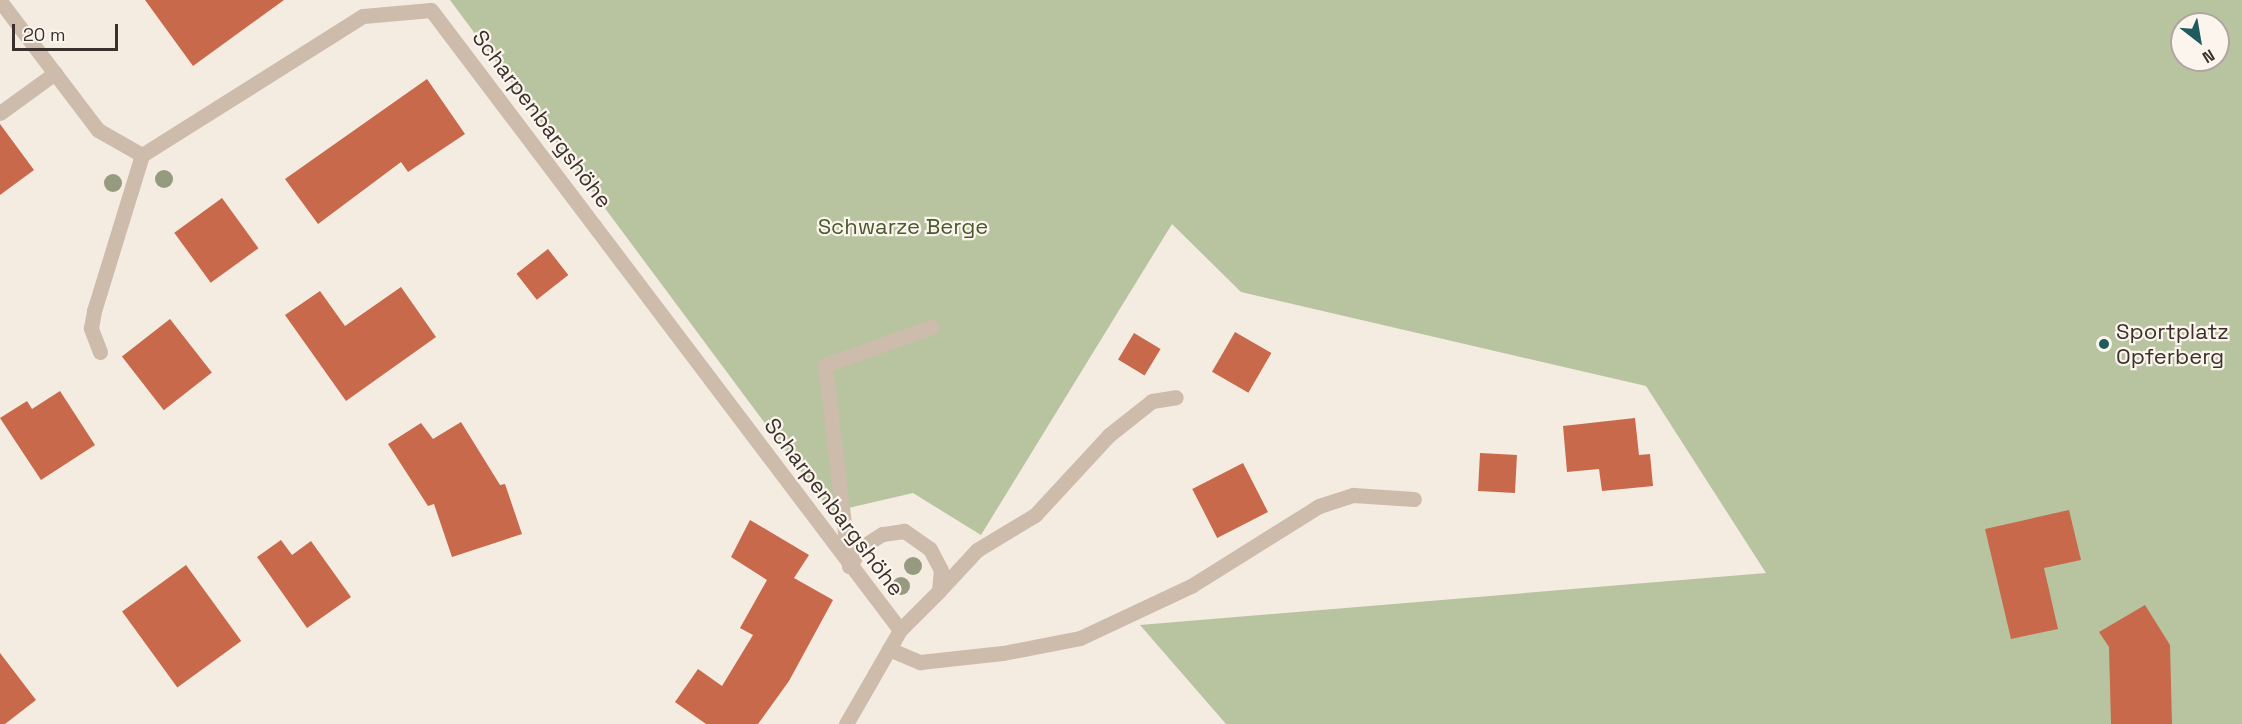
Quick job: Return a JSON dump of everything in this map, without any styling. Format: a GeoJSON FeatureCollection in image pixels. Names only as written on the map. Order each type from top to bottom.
{"type":"FeatureCollection","features":[{"type":"Feature","properties":{"kind":"street"},"geometry":{"type":"LineString","coordinates":[[0,1],[98,130],[142,155],[94,311],[91,328],[100,352]]}},
{"type":"Feature","properties":{"kind":"street","name":"Scharpenbargshöhe"},"geometry":{"type":"LineString","coordinates":[[142,155],[363,16],[432,10],[849,566],[900,630]]}},
{"type":"Feature","properties":{"kind":"street"},"geometry":{"type":"LineString","coordinates":[[0,113],[55,73]]}},
{"type":"Feature","properties":{"kind":"street"},"geometry":{"type":"LineString","coordinates":[[849,566],[825,365],[931,327]]}},
{"type":"Feature","properties":{"kind":"street"},"geometry":{"type":"LineString","coordinates":[[846,724],[900,630],[977,550],[1035,515],[1109,435],[1152,401],[1176,397]]}},
{"type":"Feature","properties":{"kind":"street"},"geometry":{"type":"LineString","coordinates":[[889,649],[920,662],[1004,653],[1080,638],[1191,586],[1319,506],[1353,495],[1414,498]]}},
{"type":"Feature","properties":{"kind":"street"},"geometry":{"type":"LineString","coordinates":[[849,566],[862,547],[882,534],[904,531],[930,549],[941,570],[939,591]]}},
{"type":"Feature","properties":{"kind":"green space","name":"Schwarze Berge"},"geometry":{"type":"Polygon","coordinates":[[[450,0],[2242,0],[2242,724],[1226,724],[1140,625],[1766,573],[1646,386],[1241,292],[1172,224],[981,535],[913,493],[831,512],[450,0]]]}},
{"type":"Feature","properties":{"kind":"building"},"geometry":{"type":"Polygon","coordinates":[[[145,0],[284,0],[193,66],[145,0]]]}},
{"type":"Feature","properties":{"kind":"building"},"geometry":{"type":"Polygon","coordinates":[[[427,79],[465,134],[408,172],[401,162],[318,224],[285,179],[427,79]]]}},
{"type":"Feature","properties":{"kind":"building"},"geometry":{"type":"Polygon","coordinates":[[[0,124],[34,170],[0,195],[0,124]]]}},
{"type":"Feature","properties":{"kind":"building"},"geometry":{"type":"Polygon","coordinates":[[[222,198],[258,248],[211,283],[174,233],[222,198]]]}},
{"type":"Feature","properties":{"kind":"building"},"geometry":{"type":"Polygon","coordinates":[[[548,249],[568,275],[537,300],[516,274],[548,249]]]}},
{"type":"Feature","properties":{"kind":"building"},"geometry":{"type":"Polygon","coordinates":[[[401,287],[436,337],[346,401],[285,315],[320,291],[345,326],[401,287]]]}},
{"type":"Feature","properties":{"kind":"building"},"geometry":{"type":"Polygon","coordinates":[[[170,319],[212,373],[164,410],[122,357],[170,319]]]}},
{"type":"Feature","properties":{"kind":"building"},"geometry":{"type":"Polygon","coordinates":[[[1235,332],[1271,353],[1248,393],[1212,372],[1235,332]]]}},
{"type":"Feature","properties":{"kind":"building"},"geometry":{"type":"Polygon","coordinates":[[[1134,333],[1161,349],[1145,376],[1118,360],[1134,333]]]}},
{"type":"Feature","properties":{"kind":"building"},"geometry":{"type":"Polygon","coordinates":[[[60,391],[95,445],[41,480],[0,418],[27,401],[32,409],[60,391]]]}},
{"type":"Feature","properties":{"kind":"building"},"geometry":{"type":"Polygon","coordinates":[[[1635,418],[1639,455],[1650,454],[1653,486],[1602,491],[1599,469],[1567,472],[1563,426],[1635,418]]]}},
{"type":"Feature","properties":{"kind":"building"},"geometry":{"type":"Polygon","coordinates":[[[461,422],[500,485],[505,484],[522,534],[452,557],[434,504],[428,506],[388,444],[421,423],[433,439],[461,422]]]}},
{"type":"Feature","properties":{"kind":"building"},"geometry":{"type":"Polygon","coordinates":[[[1480,453],[1517,455],[1515,493],[1478,491],[1480,453]]]}},
{"type":"Feature","properties":{"kind":"building"},"geometry":{"type":"Polygon","coordinates":[[[1243,463],[1268,512],[1217,538],[1192,489],[1243,463]]]}},
{"type":"Feature","properties":{"kind":"building"},"geometry":{"type":"Polygon","coordinates":[[[2069,510],[2081,560],[2044,568],[2058,629],[2011,639],[1985,529],[2069,510]]]}},
{"type":"Feature","properties":{"kind":"building"},"geometry":{"type":"Polygon","coordinates":[[[750,520],[809,555],[794,578],[833,600],[789,681],[758,724],[706,724],[675,702],[698,669],[722,686],[753,635],[740,628],[767,580],[731,557],[750,520]]]}},
{"type":"Feature","properties":{"kind":"building"},"geometry":{"type":"Polygon","coordinates":[[[281,540],[292,555],[311,541],[351,597],[307,628],[257,557],[281,540]]]}},
{"type":"Feature","properties":{"kind":"building"},"geometry":{"type":"Polygon","coordinates":[[[186,565],[241,641],[177,687],[122,611],[186,565]]]}},
{"type":"Feature","properties":{"kind":"building"},"geometry":{"type":"Polygon","coordinates":[[[2145,605],[2170,645],[2172,724],[2111,724],[2109,647],[2099,632],[2145,605]]]}},
{"type":"Feature","properties":{"kind":"building"},"geometry":{"type":"Polygon","coordinates":[[[0,653],[36,700],[5,724],[0,724],[0,653]]]}},
{"type":"Feature","properties":{"kind":"place","name":"Sportplatz Opferberg"},"geometry":{"type":"Point","coordinates":[2104,344]}}]}
